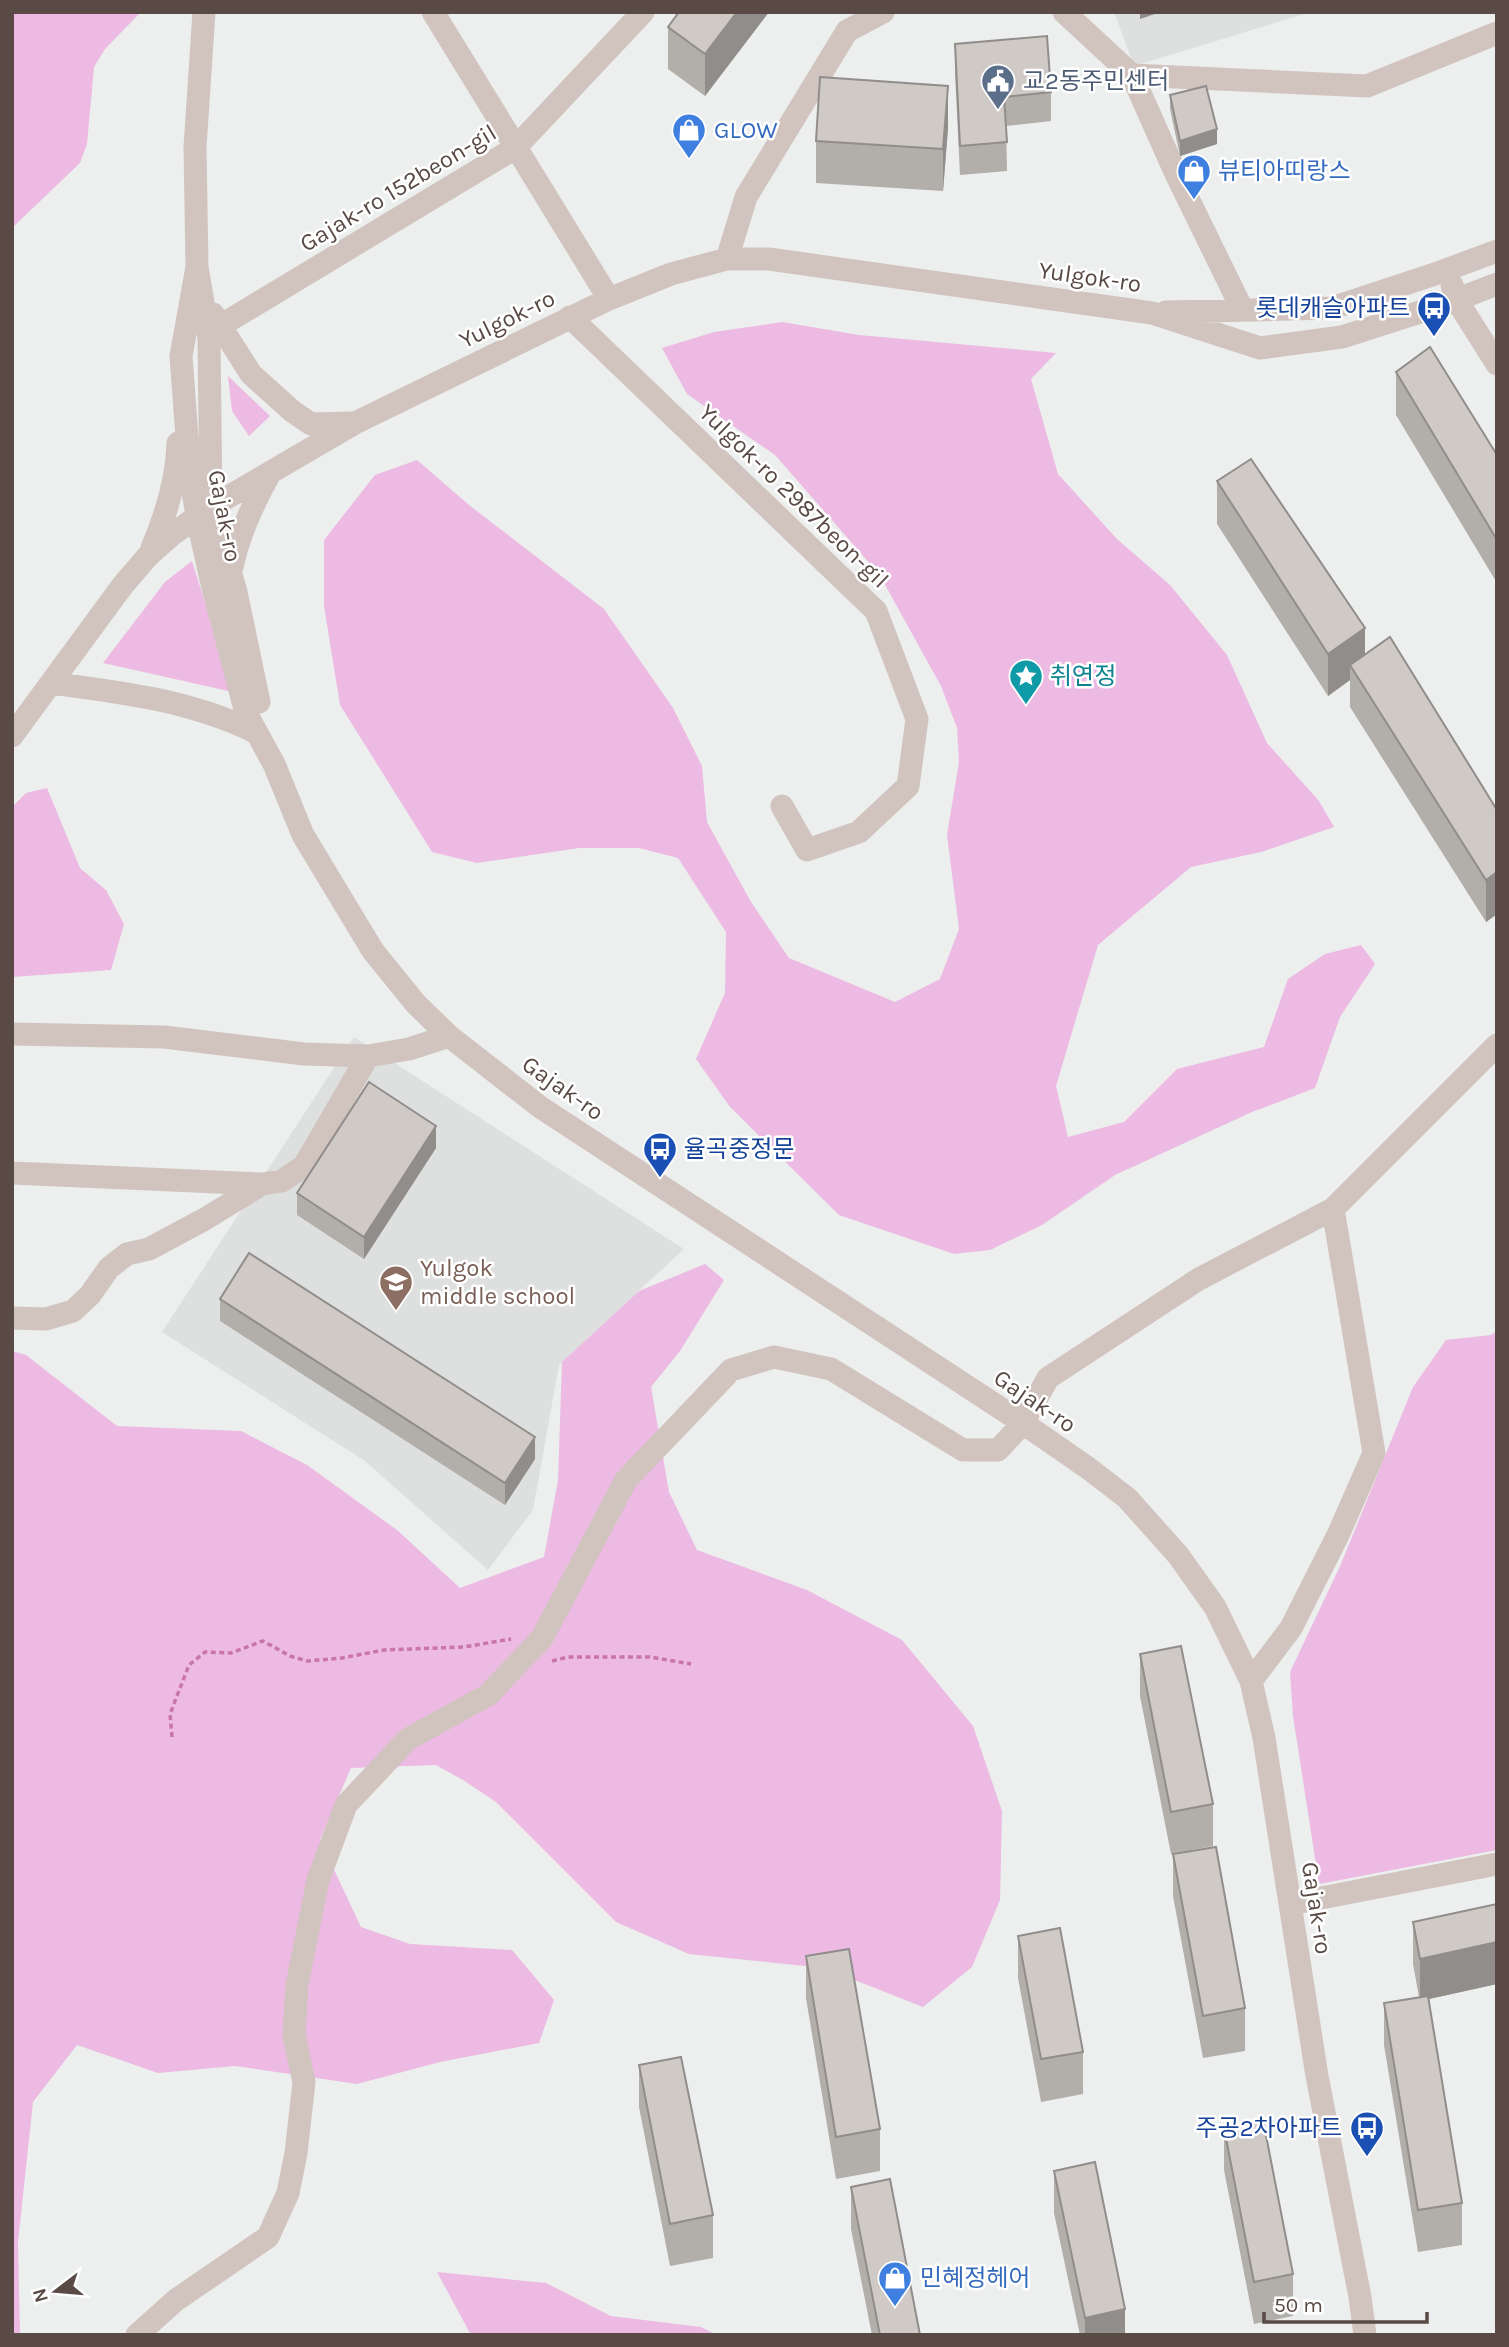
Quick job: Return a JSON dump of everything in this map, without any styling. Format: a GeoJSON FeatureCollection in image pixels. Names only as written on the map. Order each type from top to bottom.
{"type":"FeatureCollection","features":[{"type":"Feature","properties":{"kind":"street","name":"Gajak-ro"},"geometry":{"type":"LineString","coordinates":[[204,12],[195,147],[197,267],[209,338],[204,512],[246,713],[274,764],[303,835],[373,951],[416,1004],[449,1036],[540,1107],[1088,1468],[1126,1498],[1178,1555],[1214,1607],[1251,1681],[1264,1738],[1317,2076],[1365,2335]]}},
{"type":"Feature","properties":{"kind":"street"},"geometry":{"type":"LineString","coordinates":[[433,12],[609,299]]}},
{"type":"Feature","properties":{"kind":"street","name":"Gajak-ro 152beon-gil"},"geometry":{"type":"LineString","coordinates":[[220,326],[515,148],[643,12]]}},
{"type":"Feature","properties":{"kind":"street"},"geometry":{"type":"LineString","coordinates":[[727,259],[746,197],[847,31],[883,12]]}},
{"type":"Feature","properties":{"kind":"street"},"geometry":{"type":"LineString","coordinates":[[1065,12],[1132,75],[1176,174],[1242,309]]}},
{"type":"Feature","properties":{"kind":"street"},"geometry":{"type":"LineString","coordinates":[[1132,75],[1367,86],[1497,33]]}},
{"type":"Feature","properties":{"kind":"street","name":"Yulgok-ro"},"geometry":{"type":"LineString","coordinates":[[1152,313],[1332,308],[1497,251]]}},
{"type":"Feature","properties":{"kind":"street","name":"Yulgok-ro"},"geometry":{"type":"LineString","coordinates":[[12,736],[122,585],[148,556],[204,512],[355,423],[570,317],[670,274],[727,259],[769,259],[1152,313],[1260,348],[1342,337],[1497,284]]}},
{"type":"Feature","properties":{"kind":"street","name":"Gajak-ro"},"geometry":{"type":"LineString","coordinates":[[197,267],[181,356],[189,465],[204,512],[231,574],[256,695],[269,731],[274,764]]}},
{"type":"Feature","properties":{"kind":"street"},"geometry":{"type":"LineString","coordinates":[[1447,270],[1456,299],[1497,364]]}},
{"type":"Feature","properties":{"kind":"street"},"geometry":{"type":"LineString","coordinates":[[201,294],[251,374],[292,411],[311,424],[355,423]]}},
{"type":"Feature","properties":{"kind":"street","name":"Yulgok-ro 2987beon-gil"},"geometry":{"type":"LineString","coordinates":[[570,317],[876,611],[917,719],[908,786],[859,832],[807,850],[782,806]]}},
{"type":"Feature","properties":{"kind":"street"},"geometry":{"type":"LineString","coordinates":[[148,556],[164,521],[177,462],[181,356]]}},
{"type":"Feature","properties":{"kind":"street"},"geometry":{"type":"LineString","coordinates":[[231,574],[237,542],[270,472]]}},
{"type":"Feature","properties":{"kind":"street"},"geometry":{"type":"LineString","coordinates":[[51,683],[161,700],[233,721],[257,733]]}},
{"type":"Feature","properties":{"kind":"street"},"geometry":{"type":"LineString","coordinates":[[12,1034],[164,1037],[304,1054],[368,1056],[409,1049],[449,1036]]}},
{"type":"Feature","properties":{"kind":"street"},"geometry":{"type":"LineString","coordinates":[[137,2335],[176,2300],[268,2237],[288,2193],[296,2153],[304,2082],[294,2035],[297,1985],[318,1881],[346,1805],[408,1739],[488,1695],[540,1654],[542,1638],[626,1480],[732,1370],[774,1357],[831,1369],[963,1450],[998,1450],[1023,1423],[1048,1378],[1199,1279],[1333,1209],[1497,1045]]}},
{"type":"Feature","properties":{"kind":"street"},"geometry":{"type":"LineString","coordinates":[[12,1173],[262,1184],[282,1181],[304,1166],[368,1056]]}},
{"type":"Feature","properties":{"kind":"street"},"geometry":{"type":"LineString","coordinates":[[12,1318],[46,1319],[73,1311],[90,1295],[109,1268],[127,1254],[149,1249],[262,1184]]}},
{"type":"Feature","properties":{"kind":"street"},"geometry":{"type":"LineString","coordinates":[[1251,1681],[1291,1628],[1338,1535],[1374,1453],[1333,1209]]}},
{"type":"Feature","properties":{"kind":"street"},"geometry":{"type":"LineString","coordinates":[[1290,1904],[1497,1864]]}},
{"type":"Feature","properties":{"kind":"path"},"geometry":{"type":"LineString","coordinates":[[172,1737],[170,1714],[189,1665],[205,1652],[231,1653],[262,1641],[290,1656],[307,1661],[384,1650],[464,1647],[532,1636],[540,1654],[568,1657],[650,1657],[691,1664]]}},
{"type":"Feature","properties":{"kind":"shaded area"},"geometry":{"type":"Polygon","coordinates":[[[12,12],[141,12],[105,49],[94,67],[87,144],[80,163],[12,228],[12,12]]]}},
{"type":"Feature","properties":{"kind":"shaded area"},"geometry":{"type":"Polygon","coordinates":[[[1114,12],[1311,12],[1134,66],[1114,12]]]}},
{"type":"Feature","properties":{"kind":"shaded area"},"geometry":{"type":"Polygon","coordinates":[[[782,322],[859,335],[1056,353],[1031,379],[1058,474],[1117,539],[1170,585],[1227,655],[1267,743],[1319,801],[1334,827],[1261,852],[1191,867],[1098,945],[1056,1086],[1068,1137],[1124,1122],[1177,1069],[1264,1047],[1288,979],[1325,954],[1361,945],[1375,964],[1340,1017],[1315,1088],[1252,1112],[1115,1175],[1042,1225],[990,1250],[954,1254],[839,1215],[730,1107],[696,1059],[725,993],[726,932],[678,858],[639,848],[579,848],[477,863],[432,852],[340,705],[324,606],[324,540],[375,475],[417,460],[469,505],[604,609],[673,708],[702,766],[707,822],[751,902],[789,958],[895,1002],[940,979],[959,929],[947,835],[959,762],[957,728],[941,686],[879,574],[775,455],[687,394],[662,348],[714,332],[782,322]]]}},
{"type":"Feature","properties":{"kind":"shaded area"},"geometry":{"type":"Polygon","coordinates":[[[228,376],[270,416],[249,436],[232,411],[228,376]]]}},
{"type":"Feature","properties":{"kind":"shaded area"},"geometry":{"type":"Polygon","coordinates":[[[192,561],[233,692],[103,663],[165,582],[192,561]]]}},
{"type":"Feature","properties":{"kind":"shaded area"},"geometry":{"type":"Polygon","coordinates":[[[47,788],[80,868],[106,890],[124,924],[111,970],[12,977],[12,807],[26,793],[47,788]]]}},
{"type":"Feature","properties":{"kind":"shaded area","name":"Yulgok middle school"},"geometry":{"type":"Polygon","coordinates":[[[354,1037],[684,1249],[559,1365],[533,1510],[488,1570],[365,1461],[162,1332],[354,1037]]]}},
{"type":"Feature","properties":{"kind":"shaded area"},"geometry":{"type":"Polygon","coordinates":[[[705,1264],[724,1280],[680,1351],[651,1387],[669,1492],[697,1550],[807,1590],[902,1640],[973,1726],[1002,1811],[1000,1900],[972,1967],[923,2007],[824,1968],[689,1954],[616,1922],[496,1802],[436,1765],[351,1768],[320,1840],[361,1927],[410,1944],[512,1950],[554,2000],[539,2043],[440,2062],[357,2084],[235,2066],[158,2073],[77,2045],[33,2102],[18,2242],[20,2335],[12,2335],[12,1351],[26,1355],[117,1426],[241,1431],[307,1465],[397,1530],[460,1588],[544,1557],[558,1480],[562,1362],[639,1291],[705,1264]]]}},
{"type":"Feature","properties":{"kind":"shaded area"},"geometry":{"type":"Polygon","coordinates":[[[1497,1331],[1497,1850],[1319,1884],[1293,1716],[1290,1672],[1341,1564],[1413,1387],[1446,1340],[1491,1335],[1497,1331]]]}},
{"type":"Feature","properties":{"kind":"shaded area"},"geometry":{"type":"Polygon","coordinates":[[[437,2272],[546,2283],[611,2316],[701,2327],[717,2335],[471,2335],[437,2272]]]}},
{"type":"Feature","properties":{"kind":"building"},"geometry":{"type":"Polygon","coordinates":[[[679,12],[737,12],[705,54],[668,27],[679,12]]]}},
{"type":"Feature","properties":{"kind":"building"},"geometry":{"type":"Polygon","coordinates":[[[1047,36],[1051,92],[1004,97],[1007,142],[960,146],[955,44],[1047,36]]]}},
{"type":"Feature","properties":{"kind":"building"},"geometry":{"type":"Polygon","coordinates":[[[820,77],[948,86],[943,149],[816,141],[820,77]]]}},
{"type":"Feature","properties":{"kind":"building"},"geometry":{"type":"Polygon","coordinates":[[[1206,86],[1217,129],[1180,141],[1170,95],[1206,86]]]}},
{"type":"Feature","properties":{"kind":"building"},"geometry":{"type":"Polygon","coordinates":[[[1430,347],[1497,455],[1497,540],[1396,372],[1430,347]]]}},
{"type":"Feature","properties":{"kind":"building"},"geometry":{"type":"Polygon","coordinates":[[[1251,459],[1365,628],[1328,654],[1217,481],[1251,459]]]}},
{"type":"Feature","properties":{"kind":"building"},"geometry":{"type":"Polygon","coordinates":[[[1390,637],[1497,810],[1497,872],[1486,880],[1350,665],[1390,637]]]}},
{"type":"Feature","properties":{"kind":"building"},"geometry":{"type":"Polygon","coordinates":[[[369,1082],[436,1126],[364,1237],[297,1193],[369,1082]]]}},
{"type":"Feature","properties":{"kind":"building"},"geometry":{"type":"Polygon","coordinates":[[[249,1253],[535,1437],[505,1483],[220,1299],[249,1253]]]}},
{"type":"Feature","properties":{"kind":"building"},"geometry":{"type":"Polygon","coordinates":[[[1181,1646],[1213,1804],[1171,1812],[1140,1654],[1181,1646]]]}},
{"type":"Feature","properties":{"kind":"building"},"geometry":{"type":"Polygon","coordinates":[[[1216,1847],[1245,2008],[1203,2016],[1173,1854],[1216,1847]]]}},
{"type":"Feature","properties":{"kind":"building"},"geometry":{"type":"Polygon","coordinates":[[[1497,1904],[1497,1942],[1420,1959],[1413,1922],[1497,1904]]]}},
{"type":"Feature","properties":{"kind":"building"},"geometry":{"type":"Polygon","coordinates":[[[1060,1928],[1083,2052],[1041,2059],[1018,1936],[1060,1928]]]}},
{"type":"Feature","properties":{"kind":"building"},"geometry":{"type":"Polygon","coordinates":[[[849,1949],[880,2129],[836,2137],[806,1956],[849,1949]]]}},
{"type":"Feature","properties":{"kind":"building"},"geometry":{"type":"Polygon","coordinates":[[[1428,1996],[1462,2203],[1418,2210],[1384,2003],[1428,1996]]]}},
{"type":"Feature","properties":{"kind":"building"},"geometry":{"type":"Polygon","coordinates":[[[681,2057],[713,2215],[670,2224],[639,2065],[681,2057]]]}},
{"type":"Feature","properties":{"kind":"building"},"geometry":{"type":"Polygon","coordinates":[[[1263,2120],[1293,2274],[1254,2282],[1224,2128],[1263,2120]]]}},
{"type":"Feature","properties":{"kind":"building"},"geometry":{"type":"Polygon","coordinates":[[[1095,2162],[1125,2309],[1085,2318],[1054,2171],[1095,2162]]]}},
{"type":"Feature","properties":{"kind":"building"},"geometry":{"type":"Polygon","coordinates":[[[890,2179],[920,2335],[880,2335],[851,2187],[890,2179]]]}},
{"type":"Feature","properties":{"kind":"place","name":"교2동주민센터"},"geometry":{"type":"Point","coordinates":[998,111]}},
{"type":"Feature","properties":{"kind":"place","name":"GLOW"},"geometry":{"type":"Point","coordinates":[689,160]}},
{"type":"Feature","properties":{"kind":"place","name":"뷰티아띠랑스"},"geometry":{"type":"Point","coordinates":[1194,201]}},
{"type":"Feature","properties":{"kind":"place","name":"롯데캐슬아파트"},"geometry":{"type":"Point","coordinates":[1434,338]}},
{"type":"Feature","properties":{"kind":"place","name":"취연정"},"geometry":{"type":"Point","coordinates":[1026,706]}},
{"type":"Feature","properties":{"kind":"place","name":"율곡중정문"},"geometry":{"type":"Point","coordinates":[660,1179]}},
{"type":"Feature","properties":{"kind":"place","name":"Yulgok middle school"},"geometry":{"type":"Point","coordinates":[396,1312]}},
{"type":"Feature","properties":{"kind":"place","name":"주공2차아파트"},"geometry":{"type":"Point","coordinates":[1367,2158]}},
{"type":"Feature","properties":{"kind":"place","name":"민혜정헤어"},"geometry":{"type":"Point","coordinates":[895,2308]}}]}
